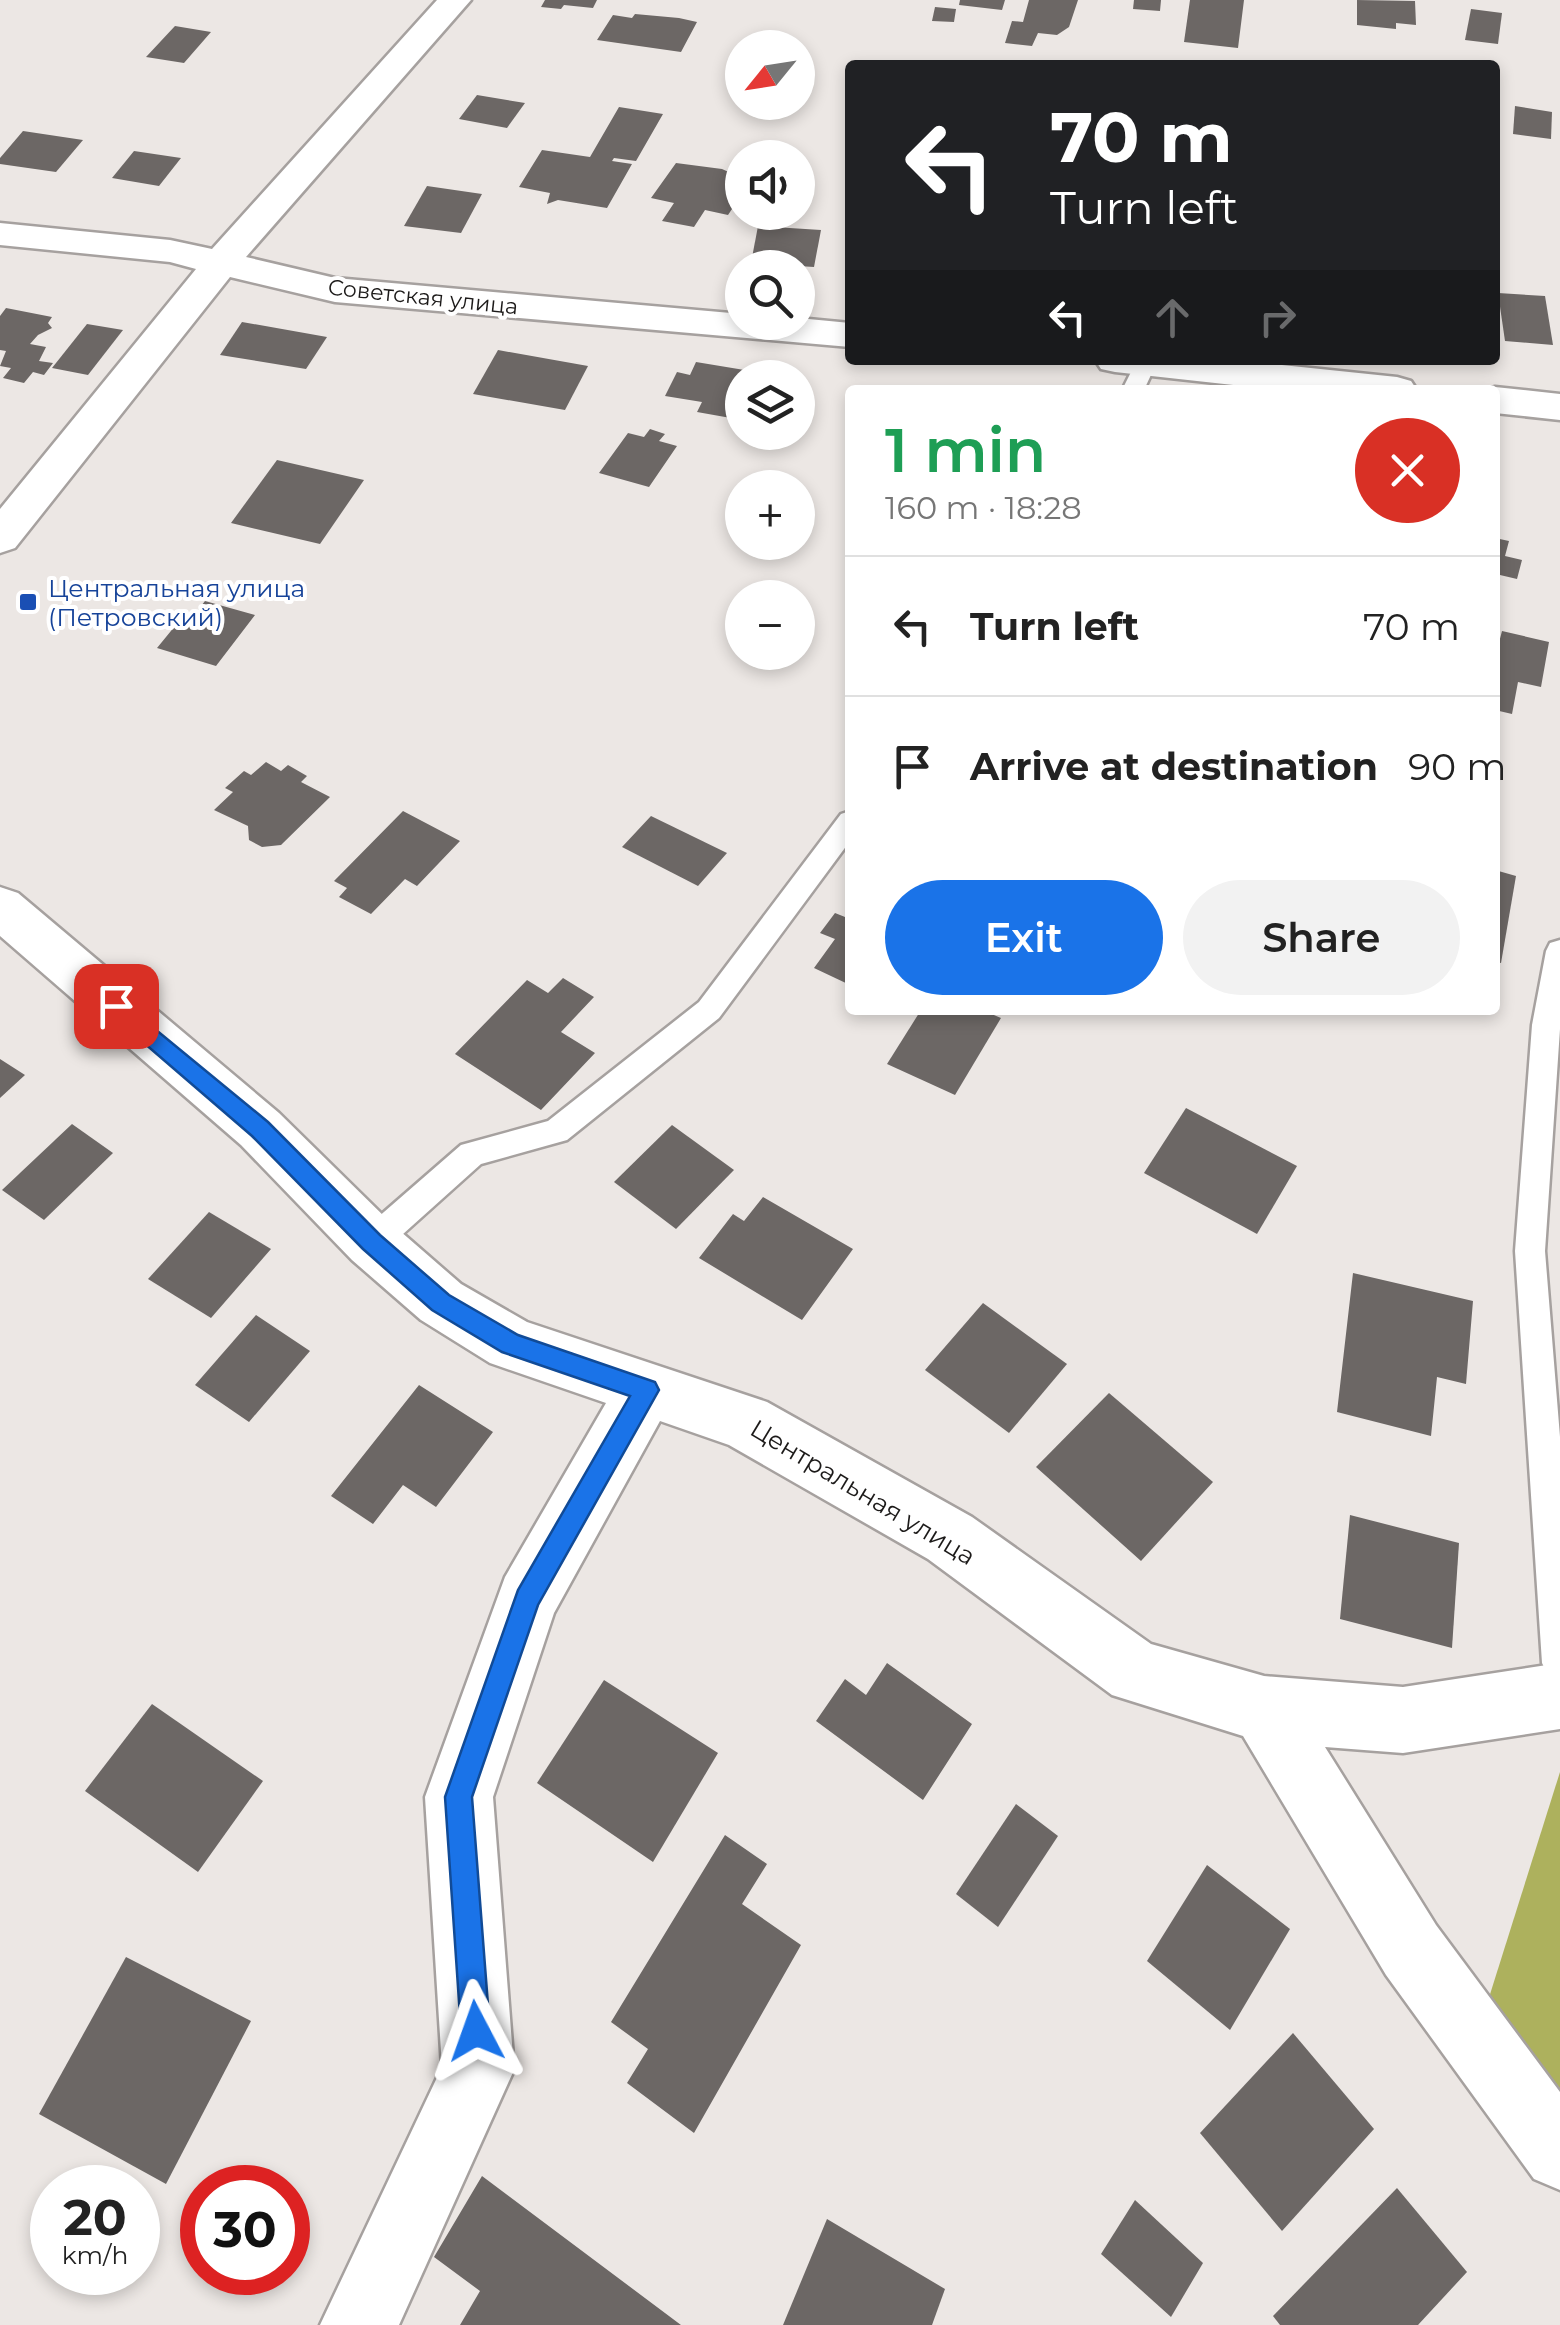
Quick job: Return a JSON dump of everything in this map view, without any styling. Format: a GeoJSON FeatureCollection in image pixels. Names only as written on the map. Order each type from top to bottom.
{"type":"FeatureCollection","features":[{"type":"Feature","properties":{"kind":"street"},"geometry":{"type":"LineString","coordinates":[[0,538],[223,260],[455,0]]}},
{"type":"Feature","properties":{"kind":"street","name":"Советская улица"},"geometry":{"type":"LineString","coordinates":[[0,234],[170,251],[223,260],[275,278],[335,290],[845,334]]}},
{"type":"Feature","properties":{"kind":"street"},"geometry":{"type":"LineString","coordinates":[[1131,371],[1327,385]]}},
{"type":"Feature","properties":{"kind":"street"},"geometry":{"type":"LineString","coordinates":[[1500,401],[1560,407]]}},
{"type":"Feature","properties":{"kind":"street","name":"Центральная улица"},"geometry":{"type":"LineString","coordinates":[[0,906],[260,1129],[372,1242],[441,1302],[511,1344],[746,1422],[950,1538],[1135,1672],[1264,1709],[1403,1720],[1560,1696]]}},
{"type":"Feature","properties":{"kind":"street"},"geometry":{"type":"LineString","coordinates":[[359,2325],[478,2070],[458,1797],[527,1599],[646,1390]]}},
{"type":"Feature","properties":{"kind":"street"},"geometry":{"type":"LineString","coordinates":[[1264,1709],[1411,1950],[1560,2153]]}},
{"type":"Feature","properties":{"kind":"lane"},"geometry":{"type":"LineString","coordinates":[[372,1242],[472,1154],[557,1131],[710,1010],[845,828]]}},
{"type":"Feature","properties":{"kind":"lane"},"geometry":{"type":"LineString","coordinates":[[1560,951],[1546,1025],[1530,1251],[1560,1663]]}},
{"type":"Feature","properties":{"kind":"green space"},"geometry":{"type":"Polygon","coordinates":[[[1560,1772],[1560,2107],[1486,2007],[1560,1772]]]}},
{"type":"Feature","properties":{"kind":"building"},"geometry":{"type":"Polygon","coordinates":[[[545,0],[597,0],[593,8],[564,5],[561,9],[541,7],[545,0]]]}},
{"type":"Feature","properties":{"kind":"building"},"geometry":{"type":"Polygon","coordinates":[[[960,0],[1005,0],[1002,10],[959,5],[960,0]]]}},
{"type":"Feature","properties":{"kind":"building"},"geometry":{"type":"Polygon","coordinates":[[[1029,0],[1078,0],[1069,27],[1057,35],[1038,33],[1032,46],[1005,43],[1012,21],[1023,22],[1029,0]]]}},
{"type":"Feature","properties":{"kind":"building"},"geometry":{"type":"Polygon","coordinates":[[[1134,0],[1161,0],[1160,11],[1133,9],[1134,0]]]}},
{"type":"Feature","properties":{"kind":"building"},"geometry":{"type":"Polygon","coordinates":[[[1190,0],[1244,0],[1238,48],[1184,42],[1190,0]]]}},
{"type":"Feature","properties":{"kind":"building"},"geometry":{"type":"Polygon","coordinates":[[[1357,0],[1415,1],[1416,25],[1396,23],[1396,29],[1357,25],[1357,0]]]}},
{"type":"Feature","properties":{"kind":"building"},"geometry":{"type":"Polygon","coordinates":[[[935,7],[956,9],[954,22],[932,21],[935,7]]]}},
{"type":"Feature","properties":{"kind":"building"},"geometry":{"type":"Polygon","coordinates":[[[1471,9],[1502,13],[1498,44],[1465,40],[1471,9]]]}},
{"type":"Feature","properties":{"kind":"building"},"geometry":{"type":"Polygon","coordinates":[[[635,14],[697,22],[681,52],[597,40],[613,15],[632,18],[635,14]]]}},
{"type":"Feature","properties":{"kind":"building"},"geometry":{"type":"Polygon","coordinates":[[[175,26],[211,32],[184,63],[146,57],[175,26]]]}},
{"type":"Feature","properties":{"kind":"building"},"geometry":{"type":"Polygon","coordinates":[[[477,95],[525,103],[507,128],[459,119],[477,95]]]}},
{"type":"Feature","properties":{"kind":"building"},"geometry":{"type":"Polygon","coordinates":[[[1515,106],[1552,112],[1551,139],[1513,134],[1515,106]]]}},
{"type":"Feature","properties":{"kind":"building"},"geometry":{"type":"Polygon","coordinates":[[[619,107],[663,114],[636,161],[612,161],[632,164],[607,208],[558,200],[547,204],[550,193],[519,187],[542,150],[590,157],[619,107]]]}},
{"type":"Feature","properties":{"kind":"building"},"geometry":{"type":"Polygon","coordinates":[[[23,131],[83,140],[56,172],[0,164],[0,158],[23,131]]]}},
{"type":"Feature","properties":{"kind":"building"},"geometry":{"type":"Polygon","coordinates":[[[134,151],[181,158],[159,186],[112,178],[134,151]]]}},
{"type":"Feature","properties":{"kind":"building"},"geometry":{"type":"Polygon","coordinates":[[[676,163],[725,170],[725,214],[705,210],[694,227],[662,221],[674,203],[651,198],[676,163]]]}},
{"type":"Feature","properties":{"kind":"building"},"geometry":{"type":"Polygon","coordinates":[[[427,186],[482,194],[461,233],[404,226],[427,186]]]}},
{"type":"Feature","properties":{"kind":"building"},"geometry":{"type":"Polygon","coordinates":[[[757,230],[821,230],[815,262],[815,250],[753,250],[757,230]]]}},
{"type":"Feature","properties":{"kind":"building"},"geometry":{"type":"Polygon","coordinates":[[[1500,293],[1545,296],[1553,345],[1505,341],[1500,293]]]}},
{"type":"Feature","properties":{"kind":"building"},"geometry":{"type":"Polygon","coordinates":[[[6,308],[52,317],[48,323],[52,328],[30,344],[46,347],[39,361],[53,363],[44,375],[33,372],[24,383],[3,378],[11,368],[0,366],[6,351],[0,350],[0,316],[6,308]]]}},
{"type":"Feature","properties":{"kind":"building"},"geometry":{"type":"Polygon","coordinates":[[[242,322],[327,337],[306,369],[220,355],[242,322]]]}},
{"type":"Feature","properties":{"kind":"building"},"geometry":{"type":"Polygon","coordinates":[[[87,324],[123,330],[88,375],[52,368],[87,324]]]}},
{"type":"Feature","properties":{"kind":"building"},"geometry":{"type":"Polygon","coordinates":[[[498,350],[588,366],[565,410],[473,394],[498,350]]]}},
{"type":"Feature","properties":{"kind":"building"},"geometry":{"type":"Polygon","coordinates":[[[696,362],[725,367],[725,417],[697,412],[702,402],[665,396],[677,372],[690,375],[696,362]]]}},
{"type":"Feature","properties":{"kind":"building"},"geometry":{"type":"Polygon","coordinates":[[[650,429],[665,434],[659,441],[677,446],[649,487],[599,473],[628,433],[644,437],[650,429]]]}},
{"type":"Feature","properties":{"kind":"building"},"geometry":{"type":"Polygon","coordinates":[[[277,460],[364,480],[320,544],[231,523],[277,460]]]}},
{"type":"Feature","properties":{"kind":"building"},"geometry":{"type":"Polygon","coordinates":[[[1500,539],[1509,541],[1505,556],[1522,560],[1517,579],[1500,575],[1500,539]]]}},
{"type":"Feature","properties":{"kind":"building"},"geometry":{"type":"Polygon","coordinates":[[[205,601],[255,615],[216,666],[157,648],[175,626],[183,629],[205,601]]]}},
{"type":"Feature","properties":{"kind":"building"},"geometry":{"type":"Polygon","coordinates":[[[1502,631],[1549,642],[1541,687],[1518,682],[1512,714],[1500,711],[1502,631]]]}},
{"type":"Feature","properties":{"kind":"building"},"geometry":{"type":"Polygon","coordinates":[[[266,762],[281,771],[288,765],[307,776],[301,782],[330,797],[281,845],[262,847],[249,840],[248,826],[214,810],[233,792],[225,788],[244,771],[251,775],[266,762]]]}},
{"type":"Feature","properties":{"kind":"building"},"geometry":{"type":"Polygon","coordinates":[[[403,811],[460,841],[417,886],[405,879],[371,914],[339,897],[347,888],[334,881],[403,811]]]}},
{"type":"Feature","properties":{"kind":"building"},"geometry":{"type":"Polygon","coordinates":[[[651,816],[727,853],[698,886],[622,847],[651,816]]]}},
{"type":"Feature","properties":{"kind":"building"},"geometry":{"type":"Polygon","coordinates":[[[1500,871],[1516,876],[1500,963],[1500,871]]]}},
{"type":"Feature","properties":{"kind":"building"},"geometry":{"type":"Polygon","coordinates":[[[835,913],[845,917],[845,983],[814,968],[835,939],[820,933],[835,913]]]}},
{"type":"Feature","properties":{"kind":"building"},"geometry":{"type":"Polygon","coordinates":[[[563,978],[594,997],[561,1032],[595,1053],[541,1110],[455,1054],[527,980],[548,993],[563,978]]]}},
{"type":"Feature","properties":{"kind":"building"},"geometry":{"type":"Polygon","coordinates":[[[918,1015],[1001,1018],[955,1095],[887,1064],[918,1015]]]}},
{"type":"Feature","properties":{"kind":"building"},"geometry":{"type":"Polygon","coordinates":[[[0,1059],[25,1075],[0,1098],[0,1059]]]}},
{"type":"Feature","properties":{"kind":"building"},"geometry":{"type":"Polygon","coordinates":[[[1186,1108],[1297,1166],[1257,1234],[1144,1173],[1186,1108]]]}},
{"type":"Feature","properties":{"kind":"building"},"geometry":{"type":"Polygon","coordinates":[[[72,1124],[113,1153],[44,1220],[2,1190],[72,1124]]]}},
{"type":"Feature","properties":{"kind":"building"},"geometry":{"type":"Polygon","coordinates":[[[672,1125],[734,1170],[676,1229],[614,1182],[672,1125]]]}},
{"type":"Feature","properties":{"kind":"building"},"geometry":{"type":"Polygon","coordinates":[[[763,1197],[853,1249],[802,1320],[699,1258],[733,1214],[744,1221],[763,1197]]]}},
{"type":"Feature","properties":{"kind":"building"},"geometry":{"type":"Polygon","coordinates":[[[209,1212],[271,1249],[211,1318],[148,1279],[209,1212]]]}},
{"type":"Feature","properties":{"kind":"building"},"geometry":{"type":"Polygon","coordinates":[[[1353,1273],[1473,1301],[1466,1384],[1437,1377],[1431,1436],[1337,1412],[1353,1273]]]}},
{"type":"Feature","properties":{"kind":"building"},"geometry":{"type":"Polygon","coordinates":[[[983,1303],[1067,1364],[1009,1433],[925,1370],[983,1303]]]}},
{"type":"Feature","properties":{"kind":"building"},"geometry":{"type":"Polygon","coordinates":[[[256,1315],[310,1351],[249,1422],[195,1385],[256,1315]]]}},
{"type":"Feature","properties":{"kind":"building"},"geometry":{"type":"Polygon","coordinates":[[[419,1385],[493,1432],[436,1507],[403,1485],[373,1524],[331,1496],[419,1385]]]}},
{"type":"Feature","properties":{"kind":"building"},"geometry":{"type":"Polygon","coordinates":[[[1109,1393],[1213,1482],[1141,1561],[1036,1467],[1109,1393]]]}},
{"type":"Feature","properties":{"kind":"building"},"geometry":{"type":"Polygon","coordinates":[[[1350,1515],[1459,1543],[1452,1648],[1340,1619],[1350,1515]]]}},
{"type":"Feature","properties":{"kind":"building"},"geometry":{"type":"Polygon","coordinates":[[[887,1663],[972,1724],[923,1800],[816,1721],[845,1679],[866,1695],[887,1663]]]}},
{"type":"Feature","properties":{"kind":"building"},"geometry":{"type":"Polygon","coordinates":[[[604,1680],[718,1753],[653,1862],[537,1783],[604,1680]]]}},
{"type":"Feature","properties":{"kind":"building"},"geometry":{"type":"Polygon","coordinates":[[[152,1704],[263,1781],[198,1872],[85,1791],[152,1704]]]}},
{"type":"Feature","properties":{"kind":"building"},"geometry":{"type":"Polygon","coordinates":[[[1016,1804],[1058,1836],[998,1927],[956,1894],[1016,1804]]]}},
{"type":"Feature","properties":{"kind":"building"},"geometry":{"type":"Polygon","coordinates":[[[725,1835],[767,1864],[742,1904],[801,1945],[694,2133],[627,2083],[648,2049],[611,2022],[725,1835]]]}},
{"type":"Feature","properties":{"kind":"building"},"geometry":{"type":"Polygon","coordinates":[[[1207,1865],[1290,1929],[1230,2030],[1147,1961],[1207,1865]]]}},
{"type":"Feature","properties":{"kind":"building"},"geometry":{"type":"Polygon","coordinates":[[[126,1957],[251,2021],[166,2184],[160,2181],[160,2165],[132,2165],[39,2114],[126,1957]]]}},
{"type":"Feature","properties":{"kind":"building"},"geometry":{"type":"Polygon","coordinates":[[[1293,2033],[1374,2129],[1282,2231],[1200,2133],[1293,2033]]]}},
{"type":"Feature","properties":{"kind":"building"},"geometry":{"type":"Polygon","coordinates":[[[482,2176],[681,2325],[460,2325],[480,2291],[434,2257],[482,2176]]]}},
{"type":"Feature","properties":{"kind":"building"},"geometry":{"type":"Polygon","coordinates":[[[1397,2188],[1467,2272],[1418,2325],[1280,2325],[1273,2316],[1397,2188]]]}},
{"type":"Feature","properties":{"kind":"building"},"geometry":{"type":"Polygon","coordinates":[[[1135,2200],[1203,2263],[1171,2317],[1101,2254],[1135,2200]]]}},
{"type":"Feature","properties":{"kind":"building"},"geometry":{"type":"Polygon","coordinates":[[[827,2219],[945,2289],[932,2325],[783,2325],[827,2219]]]}},
{"type":"Feature","properties":{"kind":"place","name":"Центральная улица (Петровский)"},"geometry":{"type":"Point","coordinates":[28,602]}},
{"type":"Feature","properties":{"kind":"route"},"geometry":{"type":"LineString","coordinates":[[116,1006],[260,1129],[372,1242],[441,1302],[511,1344],[646,1390],[527,1599],[458,1797],[476,2031]]}}]}
